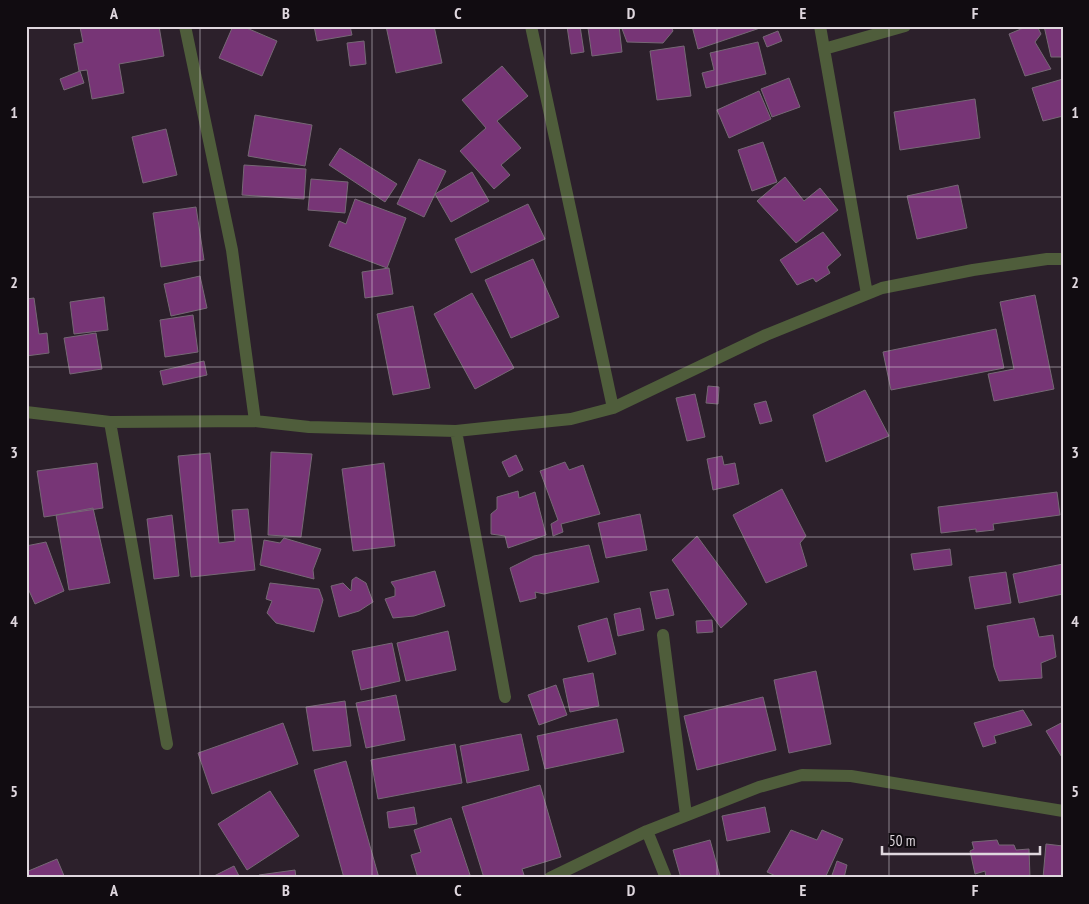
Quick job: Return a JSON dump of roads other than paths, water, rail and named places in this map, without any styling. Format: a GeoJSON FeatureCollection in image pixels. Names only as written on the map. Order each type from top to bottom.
{"type":"FeatureCollection","features":[{"type":"Feature","properties":{"kind":"street"},"geometry":{"type":"LineString","coordinates":[[186,26],[232,250],[254,421]]}},
{"type":"Feature","properties":{"kind":"street"},"geometry":{"type":"LineString","coordinates":[[531,26],[613,408]]}},
{"type":"Feature","properties":{"kind":"street"},"geometry":{"type":"LineString","coordinates":[[820,26],[867,294]]}},
{"type":"Feature","properties":{"kind":"street"},"geometry":{"type":"LineString","coordinates":[[824,48],[905,26]]}},
{"type":"Feature","properties":{"kind":"street"},"geometry":{"type":"LineString","coordinates":[[26,412],[110,422],[254,421],[309,427],[456,431],[571,419],[613,408],[766,335],[882,288],[973,270],[1047,259],[1063,260]]}},
{"type":"Feature","properties":{"kind":"street"},"geometry":{"type":"LineString","coordinates":[[110,422],[167,744]]}},
{"type":"Feature","properties":{"kind":"street"},"geometry":{"type":"LineString","coordinates":[[456,431],[505,697]]}},
{"type":"Feature","properties":{"kind":"street"},"geometry":{"type":"LineString","coordinates":[[663,635],[686,815]]}},
{"type":"Feature","properties":{"kind":"street"},"geometry":{"type":"LineString","coordinates":[[550,878],[647,831],[686,815],[759,787],[802,775],[851,776],[1063,811]]}},
{"type":"Feature","properties":{"kind":"street"},"geometry":{"type":"LineString","coordinates":[[647,831],[666,878]]}}]}
